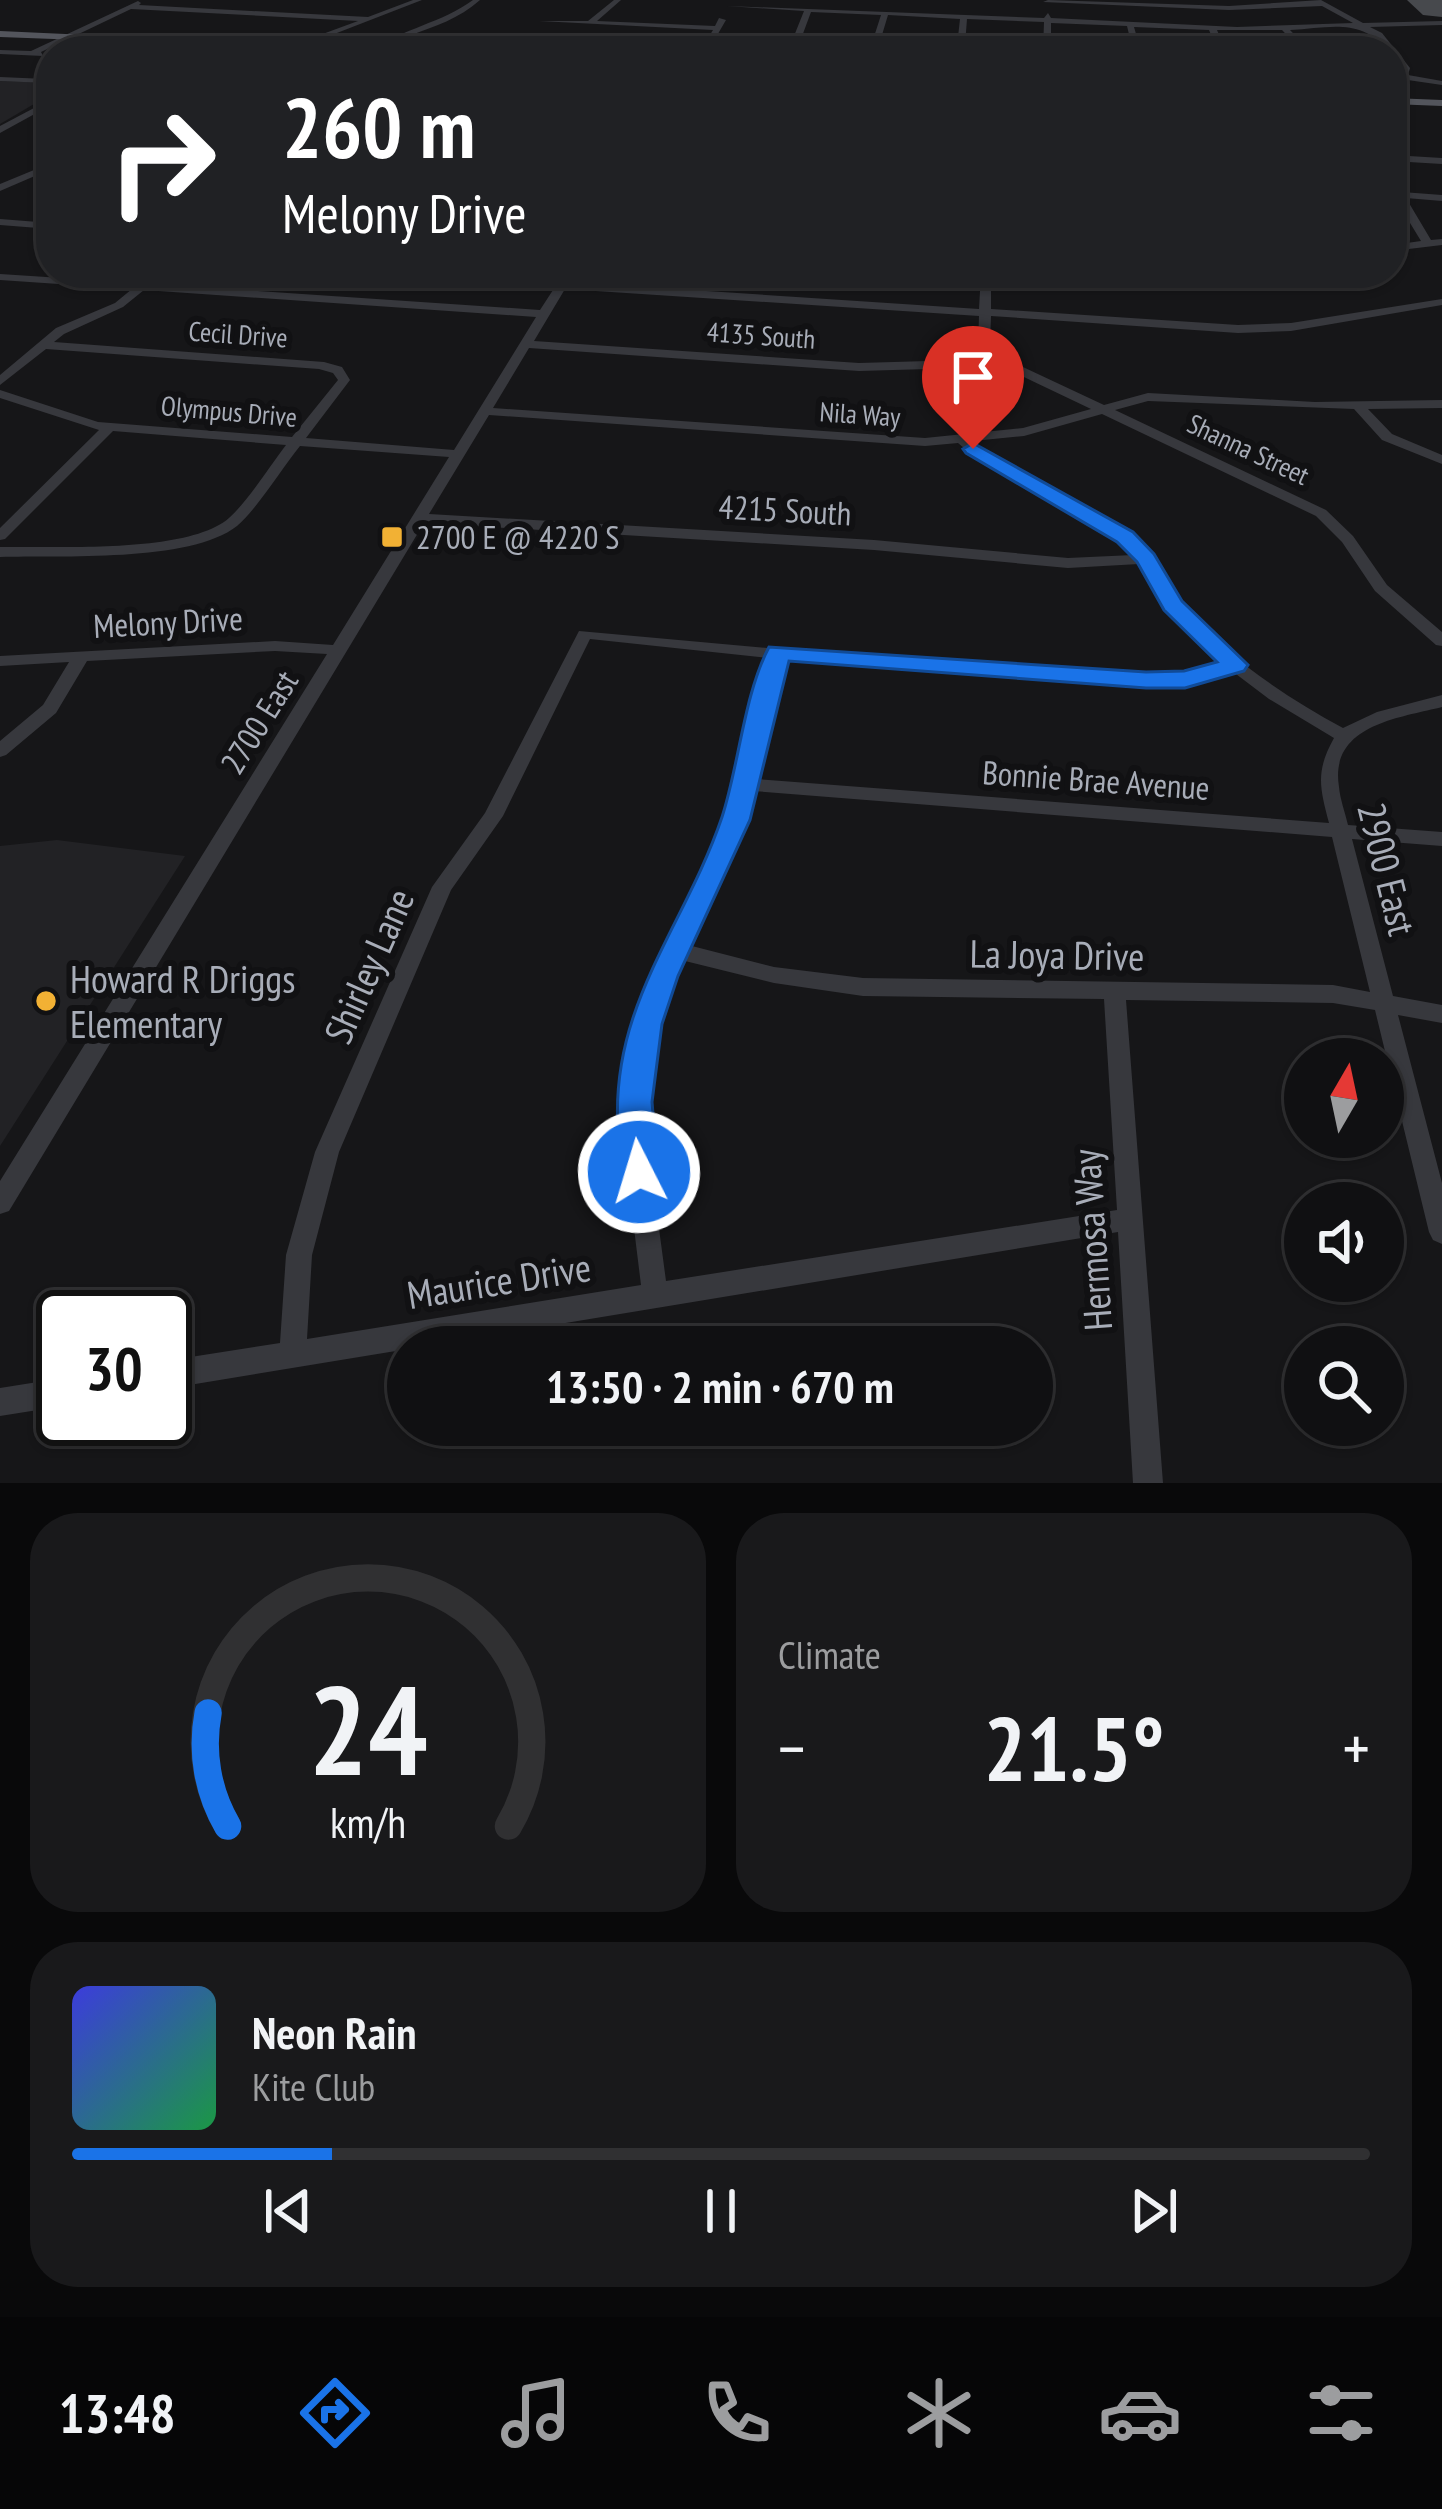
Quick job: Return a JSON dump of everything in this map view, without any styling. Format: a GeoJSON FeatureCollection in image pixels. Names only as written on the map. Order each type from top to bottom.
{"type":"FeatureCollection","features":[{"type":"Feature","properties":{"kind":"main road"},"geometry":{"type":"LineString","coordinates":[[0,34],[45,36]]}},
{"type":"Feature","properties":{"kind":"main road"},"geometry":{"type":"LineString","coordinates":[[1407,101],[1442,103]]}},
{"type":"Feature","properties":{"kind":"street"},"geometry":{"type":"LineString","coordinates":[[70,36],[143,0]]}},
{"type":"Feature","properties":{"kind":"street"},"geometry":{"type":"LineString","coordinates":[[213,13],[234,0]]}},
{"type":"Feature","properties":{"kind":"street"},"geometry":{"type":"LineString","coordinates":[[326,36],[419,0]]}},
{"type":"Feature","properties":{"kind":"street"},"geometry":{"type":"LineString","coordinates":[[399,36],[453,20],[477,0]]}},
{"type":"Feature","properties":{"kind":"street"},"geometry":{"type":"LineString","coordinates":[[590,23],[618,0]]}},
{"type":"Feature","properties":{"kind":"street"},"geometry":{"type":"LineString","coordinates":[[1048,36],[1046,1],[1228,8],[1319,2],[1380,36]]}},
{"type":"Feature","properties":{"kind":"street"},"geometry":{"type":"LineString","coordinates":[[712,36],[732,3],[1212,28],[1442,23]]}},
{"type":"Feature","properties":{"kind":"street"},"geometry":{"type":"LineString","coordinates":[[130,7],[370,20]]}},
{"type":"Feature","properties":{"kind":"street"},"geometry":{"type":"LineString","coordinates":[[295,16],[314,7]]}},
{"type":"Feature","properties":{"kind":"street"},"geometry":{"type":"LineString","coordinates":[[798,36],[808,9]]}},
{"type":"Feature","properties":{"kind":"street"},"geometry":{"type":"LineString","coordinates":[[880,36],[886,12]]}},
{"type":"Feature","properties":{"kind":"street"},"geometry":{"type":"LineString","coordinates":[[962,36],[964,16]]}},
{"type":"Feature","properties":{"kind":"street"},"geometry":{"type":"LineString","coordinates":[[544,21],[717,28]]}},
{"type":"Feature","properties":{"kind":"street"},"geometry":{"type":"LineString","coordinates":[[1130,25],[1133,36]]}},
{"type":"Feature","properties":{"kind":"street"},"geometry":{"type":"LineString","coordinates":[[1212,28],[1215,36]]}},
{"type":"Feature","properties":{"kind":"street"},"geometry":{"type":"LineString","coordinates":[[1284,28],[1296,36]]}},
{"type":"Feature","properties":{"kind":"street"},"geometry":{"type":"LineString","coordinates":[[0,52],[34,52]]}},
{"type":"Feature","properties":{"kind":"street"},"geometry":{"type":"LineString","coordinates":[[1407,78],[1442,83]]}},
{"type":"Feature","properties":{"kind":"street"},"geometry":{"type":"LineString","coordinates":[[0,79],[36,81]]}},
{"type":"Feature","properties":{"kind":"street"},"geometry":{"type":"LineString","coordinates":[[0,130],[36,110]]}},
{"type":"Feature","properties":{"kind":"street"},"geometry":{"type":"LineString","coordinates":[[1407,159],[1442,160]]}},
{"type":"Feature","properties":{"kind":"street"},"geometry":{"type":"LineString","coordinates":[[0,188],[36,175]]}},
{"type":"Feature","properties":{"kind":"street"},"geometry":{"type":"LineString","coordinates":[[29,179],[36,180]]}},
{"type":"Feature","properties":{"kind":"street"},"geometry":{"type":"LineString","coordinates":[[1407,192],[1442,198]]}},
{"type":"Feature","properties":{"kind":"street"},"geometry":{"type":"LineString","coordinates":[[1408,212],[1427,242]]}},
{"type":"Feature","properties":{"kind":"street"},"geometry":{"type":"LineString","coordinates":[[0,222],[36,225]]}},
{"type":"Feature","properties":{"kind":"street"},"geometry":{"type":"LineString","coordinates":[[1407,245],[1442,242]]}},
{"type":"Feature","properties":{"kind":"street"},"geometry":{"type":"LineString","coordinates":[[0,277],[36,279]]}},
{"type":"Feature","properties":{"kind":"street"},"geometry":{"type":"LineString","coordinates":[[0,381],[43,345],[140,288]]}},
{"type":"Feature","properties":{"kind":"street"},"geometry":{"type":"LineString","coordinates":[[172,288],[545,314]]}},
{"type":"Feature","properties":{"kind":"street","name":"2700 East"},"geometry":{"type":"LineString","coordinates":[[0,1203],[561,288]]}},
{"type":"Feature","properties":{"kind":"street"},"geometry":{"type":"LineString","coordinates":[[677,288],[1249,329],[1442,302]]}},
{"type":"Feature","properties":{"kind":"street"},"geometry":{"type":"LineString","coordinates":[[986,288],[985,349],[992,357]]}},
{"type":"Feature","properties":{"kind":"street","name":"4135 South"},"geometry":{"type":"LineString","coordinates":[[527,344],[859,367],[963,364],[992,357]]}},
{"type":"Feature","properties":{"kind":"street","name":"Cecil Drive"},"geometry":{"type":"LineString","coordinates":[[43,345],[338,370],[342,383],[296,442]]}},
{"type":"Feature","properties":{"kind":"street","name":"Shanna Street"},"geometry":{"type":"LineString","coordinates":[[992,357],[1321,513],[1348,538],[1381,589],[1442,640]]}},
{"type":"Feature","properties":{"kind":"street","name":"Olympus Drive"},"geometry":{"type":"LineString","coordinates":[[0,394],[82,423],[110,427],[459,454]]}},
{"type":"Feature","properties":{"kind":"street","name":"Nila Way"},"geometry":{"type":"LineString","coordinates":[[486,411],[884,441],[964,441],[1024,432],[1155,396],[1359,407],[1442,404]]}},
{"type":"Feature","properties":{"kind":"street"},"geometry":{"type":"LineString","coordinates":[[1359,407],[1372,425],[1396,442],[1442,460]]}},
{"type":"Feature","properties":{"kind":"street"},"geometry":{"type":"LineString","coordinates":[[0,536],[110,427]]}},
{"type":"Feature","properties":{"kind":"street"},"geometry":{"type":"LineString","coordinates":[[964,441],[1107,524],[1146,559],[1172,604],[1235,665],[1343,736],[1365,723],[1442,700]]}},
{"type":"Feature","properties":{"kind":"street"},"geometry":{"type":"LineString","coordinates":[[0,553],[199,542],[230,526],[296,442]]}},
{"type":"Feature","properties":{"kind":"street","name":"4215 South"},"geometry":{"type":"LineString","coordinates":[[420,518],[874,545],[1069,563],[1146,559]]}},
{"type":"Feature","properties":{"kind":"street","name":"Shirley Lane"},"geometry":{"type":"LineString","coordinates":[[293,1354],[299,1255],[327,1152],[442,887],[493,816],[585,634],[778,653]]}},
{"type":"Feature","properties":{"kind":"street","name":"Melony Drive"},"geometry":{"type":"LineString","coordinates":[[0,661],[275,646],[339,650]]}},
{"type":"Feature","properties":{"kind":"street"},"geometry":{"type":"LineString","coordinates":[[655,1295],[634,1102],[646,1024],[674,950],[730,833],[778,653],[1146,680],[1185,680],[1235,665]]}},
{"type":"Feature","properties":{"kind":"street"},"geometry":{"type":"LineString","coordinates":[[0,751],[50,709],[81,657]]}},
{"type":"Feature","properties":{"kind":"street","name":"2900 East"},"geometry":{"type":"LineString","coordinates":[[1343,736],[1330,754],[1328,782],[1442,1232]]}},
{"type":"Feature","properties":{"kind":"street","name":"Bonnie Brae Avenue"},"geometry":{"type":"LineString","coordinates":[[745,784],[1442,839]]}},
{"type":"Feature","properties":{"kind":"street","name":"La Joya Drive"},"geometry":{"type":"LineString","coordinates":[[674,950],[774,975],[848,986],[1333,994],[1442,1014]]}},
{"type":"Feature","properties":{"kind":"street","name":"Hermosa Way"},"geometry":{"type":"LineString","coordinates":[[1114,991],[1148,1483]]}},
{"type":"Feature","properties":{"kind":"street","name":"Maurice Drive"},"geometry":{"type":"LineString","coordinates":[[192,1371],[1130,1219]]}},
{"type":"Feature","properties":{"kind":"street"},"geometry":{"type":"LineString","coordinates":[[0,1402],[36,1396]]}},
{"type":"Feature","properties":{"kind":"shaded area"},"geometry":{"type":"Polygon","coordinates":[[[0,81],[36,82],[36,103],[0,124],[0,81]]]}},
{"type":"Feature","properties":{"kind":"shaded area","name":"Howard R Driggs Elementary"},"geometry":{"type":"Polygon","coordinates":[[[57,840],[185,856],[0,1146],[0,846],[57,840]]]}},
{"type":"Feature","properties":{"kind":"place","name":"2700 E @ 4220 S"},"geometry":{"type":"Point","coordinates":[392,537]}},
{"type":"Feature","properties":{"kind":"place","name":"Howard R Driggs Elementary"},"geometry":{"type":"Point","coordinates":[46,1001]}},
{"type":"Feature","properties":{"kind":"route"},"geometry":{"type":"LineString","coordinates":[[639,1172],[634,1102],[646,1024],[662,976],[736,820],[778,653],[1146,680],[1185,680],[1235,665],[1172,604],[1146,559],[1125,537],[973,449]]}}]}
